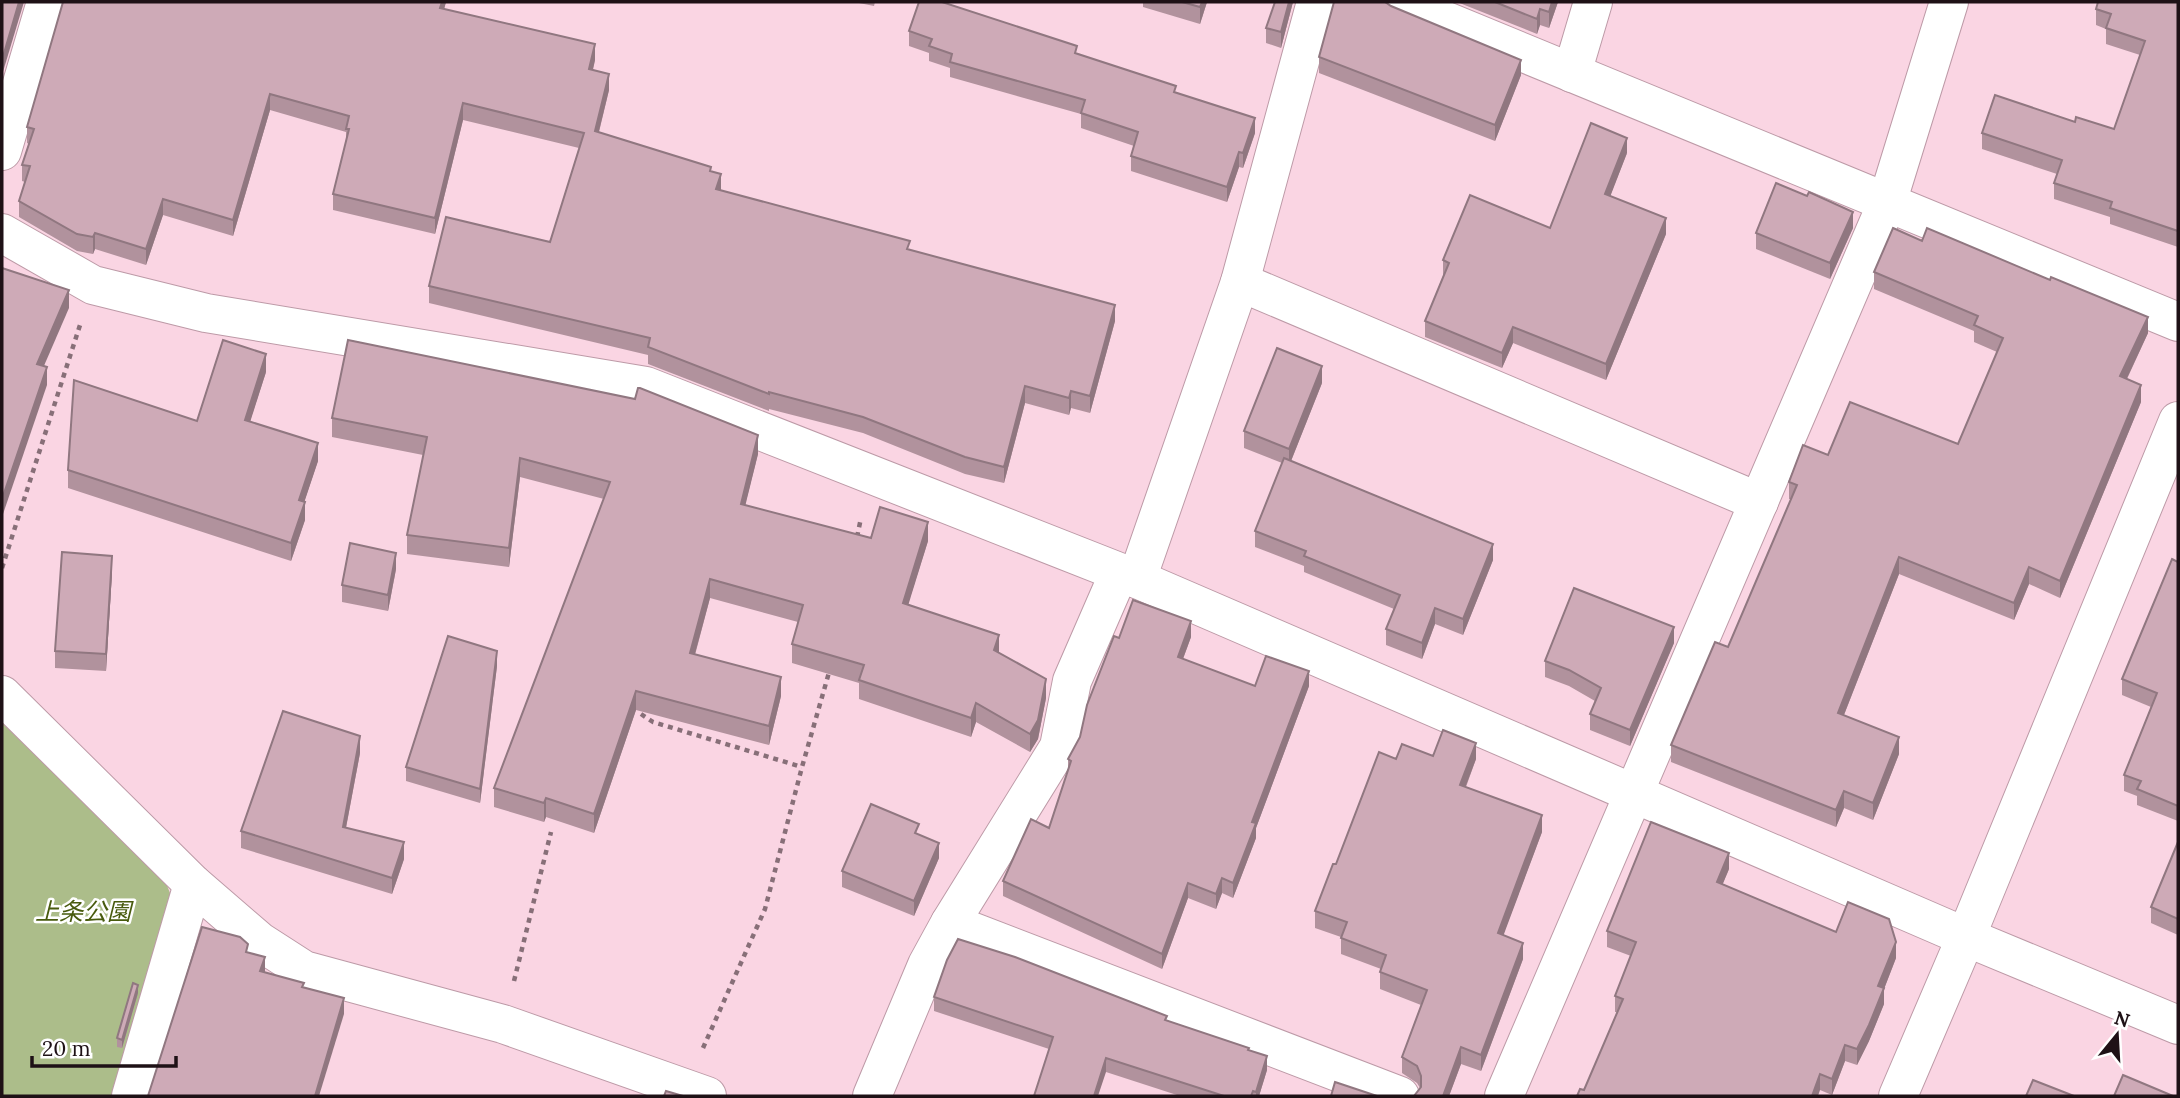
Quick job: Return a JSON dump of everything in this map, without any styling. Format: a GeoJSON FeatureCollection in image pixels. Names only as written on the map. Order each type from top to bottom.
{"type":"FeatureCollection","features":[{"type":"Feature","properties":{"kind":"street"},"geometry":{"type":"LineString","coordinates":[[2,151],[46,2]]}},
{"type":"Feature","properties":{"kind":"street"},"geometry":{"type":"LineString","coordinates":[[872,1096],[927,965],[1059,747],[1072,681],[1128,576],[1240,282],[1316,2]]}},
{"type":"Feature","properties":{"kind":"street"},"geometry":{"type":"LineString","coordinates":[[1400,2],[2178,323]]}},
{"type":"Feature","properties":{"kind":"street"},"geometry":{"type":"LineString","coordinates":[[1572,73],[1593,2]]}},
{"type":"Feature","properties":{"kind":"street"},"geometry":{"type":"LineString","coordinates":[[1504,1096],[1887,203],[1949,2]]}},
{"type":"Feature","properties":{"kind":"street"},"geometry":{"type":"LineString","coordinates":[[2,233],[93,285],[206,313],[646,386],[1128,576],[2178,1026]]}},
{"type":"Feature","properties":{"kind":"street"},"geometry":{"type":"LineString","coordinates":[[1240,282],[1759,502]]}},
{"type":"Feature","properties":{"kind":"street"},"geometry":{"type":"LineString","coordinates":[[1898,1096],[2178,421]]}},
{"type":"Feature","properties":{"kind":"street"},"geometry":{"type":"LineString","coordinates":[[2,695],[192,884],[259,941],[304,970],[503,1024],[696,1092]]}},
{"type":"Feature","properties":{"kind":"street"},"geometry":{"type":"LineString","coordinates":[[131,1096],[192,884]]}},
{"type":"Feature","properties":{"kind":"street"},"geometry":{"type":"LineString","coordinates":[[950,923],[1400,1096]]}},
{"type":"Feature","properties":{"kind":"path"},"geometry":{"type":"LineString","coordinates":[[2,568],[93,285]]}},
{"type":"Feature","properties":{"kind":"path"},"geometry":{"type":"LineString","coordinates":[[856,539],[870,473]]}},
{"type":"Feature","properties":{"kind":"path"},"geometry":{"type":"LineString","coordinates":[[696,1092],[765,909],[832,660]]}},
{"type":"Feature","properties":{"kind":"path"},"geometry":{"type":"LineString","coordinates":[[641,714],[653,722],[802,767]]}},
{"type":"Feature","properties":{"kind":"path"},"geometry":{"type":"LineString","coordinates":[[503,1024],[551,832]]}},
{"type":"Feature","properties":{"kind":"green space","name":"上条公園"},"geometry":{"type":"Polygon","coordinates":[[[2,718],[162,873],[172,898],[112,1096],[2,1096],[2,718]]]}},
{"type":"Feature","properties":{"kind":"building"},"geometry":{"type":"Polygon","coordinates":[[[2,2],[19,2],[2,60],[2,2]]]}},
{"type":"Feature","properties":{"kind":"building"},"geometry":{"type":"Polygon","coordinates":[[[63,2],[442,2],[440,8],[595,44],[589,69],[609,74],[595,131],[711,167],[710,171],[721,174],[716,189],[910,241],[907,249],[1115,305],[1090,396],[1071,391],[1069,398],[1025,386],[1004,467],[965,457],[863,417],[769,394],[648,347],[650,338],[429,286],[446,217],[550,242],[584,133],[463,103],[435,218],[333,194],[349,129],[346,129],[349,116],[270,94],[233,220],[163,199],[146,249],[95,233],[93,237],[77,234],[19,201],[30,166],[22,165],[34,129],[27,127],[63,2]]]}},
{"type":"Feature","properties":{"kind":"building"},"geometry":{"type":"Polygon","coordinates":[[[919,2],[942,2],[1077,46],[1075,53],[1176,86],[1174,92],[1255,118],[1227,187],[1131,156],[1138,132],[1081,113],[1085,100],[950,62],[952,54],[929,46],[932,39],[909,31],[919,2]]]}},
{"type":"Feature","properties":{"kind":"building"},"geometry":{"type":"Polygon","coordinates":[[[1182,2],[1202,2],[1200,7],[1182,2]]]}},
{"type":"Feature","properties":{"kind":"building"},"geometry":{"type":"Polygon","coordinates":[[[1275,2],[1289,2],[1281,32],[1266,28],[1275,2]]]}},
{"type":"Feature","properties":{"kind":"building"},"geometry":{"type":"Polygon","coordinates":[[[1334,2],[1385,2],[1521,60],[1495,125],[1319,57],[1334,2]]]}},
{"type":"Feature","properties":{"kind":"building"},"geometry":{"type":"Polygon","coordinates":[[[1495,2],[1552,2],[1549,12],[1540,9],[1537,19],[1495,2]]]}},
{"type":"Feature","properties":{"kind":"building"},"geometry":{"type":"Polygon","coordinates":[[[2098,2],[2178,2],[2178,231],[2110,208],[2112,202],[2054,183],[2062,160],[1982,133],[1995,95],[2075,122],[2076,117],[2114,129],[2145,41],[2106,28],[2111,14],[2096,9],[2098,2]]]}},
{"type":"Feature","properties":{"kind":"building"},"geometry":{"type":"Polygon","coordinates":[[[1591,123],[1627,138],[1605,194],[1666,218],[1606,364],[1513,327],[1502,353],[1425,321],[1449,263],[1443,260],[1470,195],[1550,228],[1591,123]]]}},
{"type":"Feature","properties":{"kind":"building"},"geometry":{"type":"Polygon","coordinates":[[[1776,183],[1807,196],[1809,192],[1853,212],[1830,263],[1756,233],[1776,183]]]}},
{"type":"Feature","properties":{"kind":"building"},"geometry":{"type":"Polygon","coordinates":[[[1893,228],[1922,241],[1927,228],[2050,280],[2051,277],[2148,317],[2120,376],[2141,385],[2060,581],[2029,567],[2014,603],[1899,557],[1838,713],[1899,737],[1873,803],[1844,791],[1836,810],[1671,745],[1715,642],[1728,647],[1797,485],[1789,482],[1803,445],[1828,455],[1850,402],[1958,444],[2003,338],[1974,325],[1978,316],[1874,272],[1893,228]]]}},
{"type":"Feature","properties":{"kind":"building"},"geometry":{"type":"Polygon","coordinates":[[[2,268],[69,290],[37,364],[47,367],[2,499],[2,268]]]}},
{"type":"Feature","properties":{"kind":"building"},"geometry":{"type":"Polygon","coordinates":[[[223,340],[266,354],[245,420],[318,443],[299,500],[305,502],[291,543],[68,470],[74,380],[197,421],[223,340]]]}},
{"type":"Feature","properties":{"kind":"building"},"geometry":{"type":"Polygon","coordinates":[[[348,340],[635,399],[640,388],[758,435],[741,504],[871,538],[880,507],[928,522],[903,603],[999,635],[994,650],[1046,679],[1038,720],[1030,734],[976,703],[971,718],[859,680],[864,665],[792,644],[803,605],[710,579],[690,653],[781,677],[769,726],[636,691],[594,814],[546,798],[544,803],[494,788],[610,482],[520,458],[509,548],[407,535],[427,437],[332,418],[348,340]]]}},
{"type":"Feature","properties":{"kind":"building"},"geometry":{"type":"Polygon","coordinates":[[[1277,348],[1322,366],[1289,449],[1244,431],[1277,348]]]}},
{"type":"Feature","properties":{"kind":"building"},"geometry":{"type":"Polygon","coordinates":[[[1284,458],[1493,544],[1463,619],[1435,608],[1422,643],[1386,629],[1400,595],[1304,556],[1306,551],[1255,531],[1284,458]]]}},
{"type":"Feature","properties":{"kind":"building"},"geometry":{"type":"Polygon","coordinates":[[[350,543],[396,553],[388,595],[342,585],[350,543]]]}},
{"type":"Feature","properties":{"kind":"building"},"geometry":{"type":"Polygon","coordinates":[[[62,552],[112,556],[106,654],[55,651],[62,552]]]}},
{"type":"Feature","properties":{"kind":"building"},"geometry":{"type":"Polygon","coordinates":[[[2172,559],[2178,562],[2178,806],[2137,789],[2141,781],[2124,775],[2157,693],[2122,679],[2172,559]]]}},
{"type":"Feature","properties":{"kind":"building"},"geometry":{"type":"Polygon","coordinates":[[[1574,588],[1674,627],[1630,730],[1590,714],[1601,688],[1569,670],[1545,661],[1574,588]]]}},
{"type":"Feature","properties":{"kind":"building"},"geometry":{"type":"Polygon","coordinates":[[[1133,600],[1191,621],[1178,657],[1255,686],[1266,656],[1309,671],[1252,822],[1256,823],[1233,883],[1222,878],[1216,894],[1188,883],[1162,954],[1003,881],[1031,819],[1049,828],[1071,761],[1068,759],[1080,737],[1087,705],[1114,636],[1119,638],[1133,600]]]}},
{"type":"Feature","properties":{"kind":"building"},"geometry":{"type":"Polygon","coordinates":[[[448,636],[497,651],[480,789],[406,767],[448,636]]]}},
{"type":"Feature","properties":{"kind":"building"},"geometry":{"type":"Polygon","coordinates":[[[283,711],[360,736],[343,827],[404,842],[392,878],[241,831],[283,711]]]}},
{"type":"Feature","properties":{"kind":"building"},"geometry":{"type":"Polygon","coordinates":[[[1443,730],[1476,743],[1460,785],[1542,815],[1498,933],[1523,943],[1481,1055],[1461,1047],[1443,1096],[1414,1096],[1421,1087],[1421,1076],[1417,1066],[1402,1057],[1427,990],[1380,972],[1386,955],[1341,938],[1347,922],[1315,911],[1379,752],[1396,759],[1402,744],[1433,756],[1443,730]]]}},
{"type":"Feature","properties":{"kind":"building"},"geometry":{"type":"Polygon","coordinates":[[[871,804],[919,824],[915,833],[939,843],[914,901],[842,871],[871,804]]]}},
{"type":"Feature","properties":{"kind":"building"},"geometry":{"type":"Polygon","coordinates":[[[1651,822],[1729,853],[1717,882],[1836,932],[1848,902],[1889,919],[1896,942],[1878,986],[1884,988],[1869,1025],[1857,1049],[1845,1045],[1832,1079],[1820,1074],[1812,1096],[1577,1096],[1580,1089],[1584,1090],[1623,999],[1615,996],[1636,942],[1607,931],[1651,822]]]}},
{"type":"Feature","properties":{"kind":"building"},"geometry":{"type":"Polygon","coordinates":[[[2178,842],[2178,919],[2151,907],[2178,842]]]}},
{"type":"Feature","properties":{"kind":"building"},"geometry":{"type":"Polygon","coordinates":[[[202,927],[240,937],[248,944],[246,952],[265,957],[260,971],[304,983],[302,987],[344,998],[315,1096],[148,1096],[202,927]]]}},
{"type":"Feature","properties":{"kind":"building"},"geometry":{"type":"Polygon","coordinates":[[[958,939],[1015,957],[1167,1016],[1165,1020],[1267,1056],[1256,1092],[1253,1091],[1251,1096],[1224,1096],[1106,1058],[1094,1096],[1034,1096],[1053,1037],[934,997],[947,960],[958,939]]]}},
{"type":"Feature","properties":{"kind":"building"},"geometry":{"type":"Polygon","coordinates":[[[133,983],[138,985],[122,1040],[117,1038],[133,983]]]}},
{"type":"Feature","properties":{"kind":"building"},"geometry":{"type":"Polygon","coordinates":[[[2123,1075],[2173,1096],[2114,1096],[2123,1075]]]}},
{"type":"Feature","properties":{"kind":"building"},"geometry":{"type":"Polygon","coordinates":[[[2033,1080],[2074,1096],[2026,1096],[2033,1080]]]}},
{"type":"Feature","properties":{"kind":"building"},"geometry":{"type":"Polygon","coordinates":[[[1335,1082],[1377,1096],[1331,1096],[1335,1082]]]}},
{"type":"Feature","properties":{"kind":"building"},"geometry":{"type":"Polygon","coordinates":[[[666,1091],[683,1096],[664,1096],[666,1091]]]}}]}
